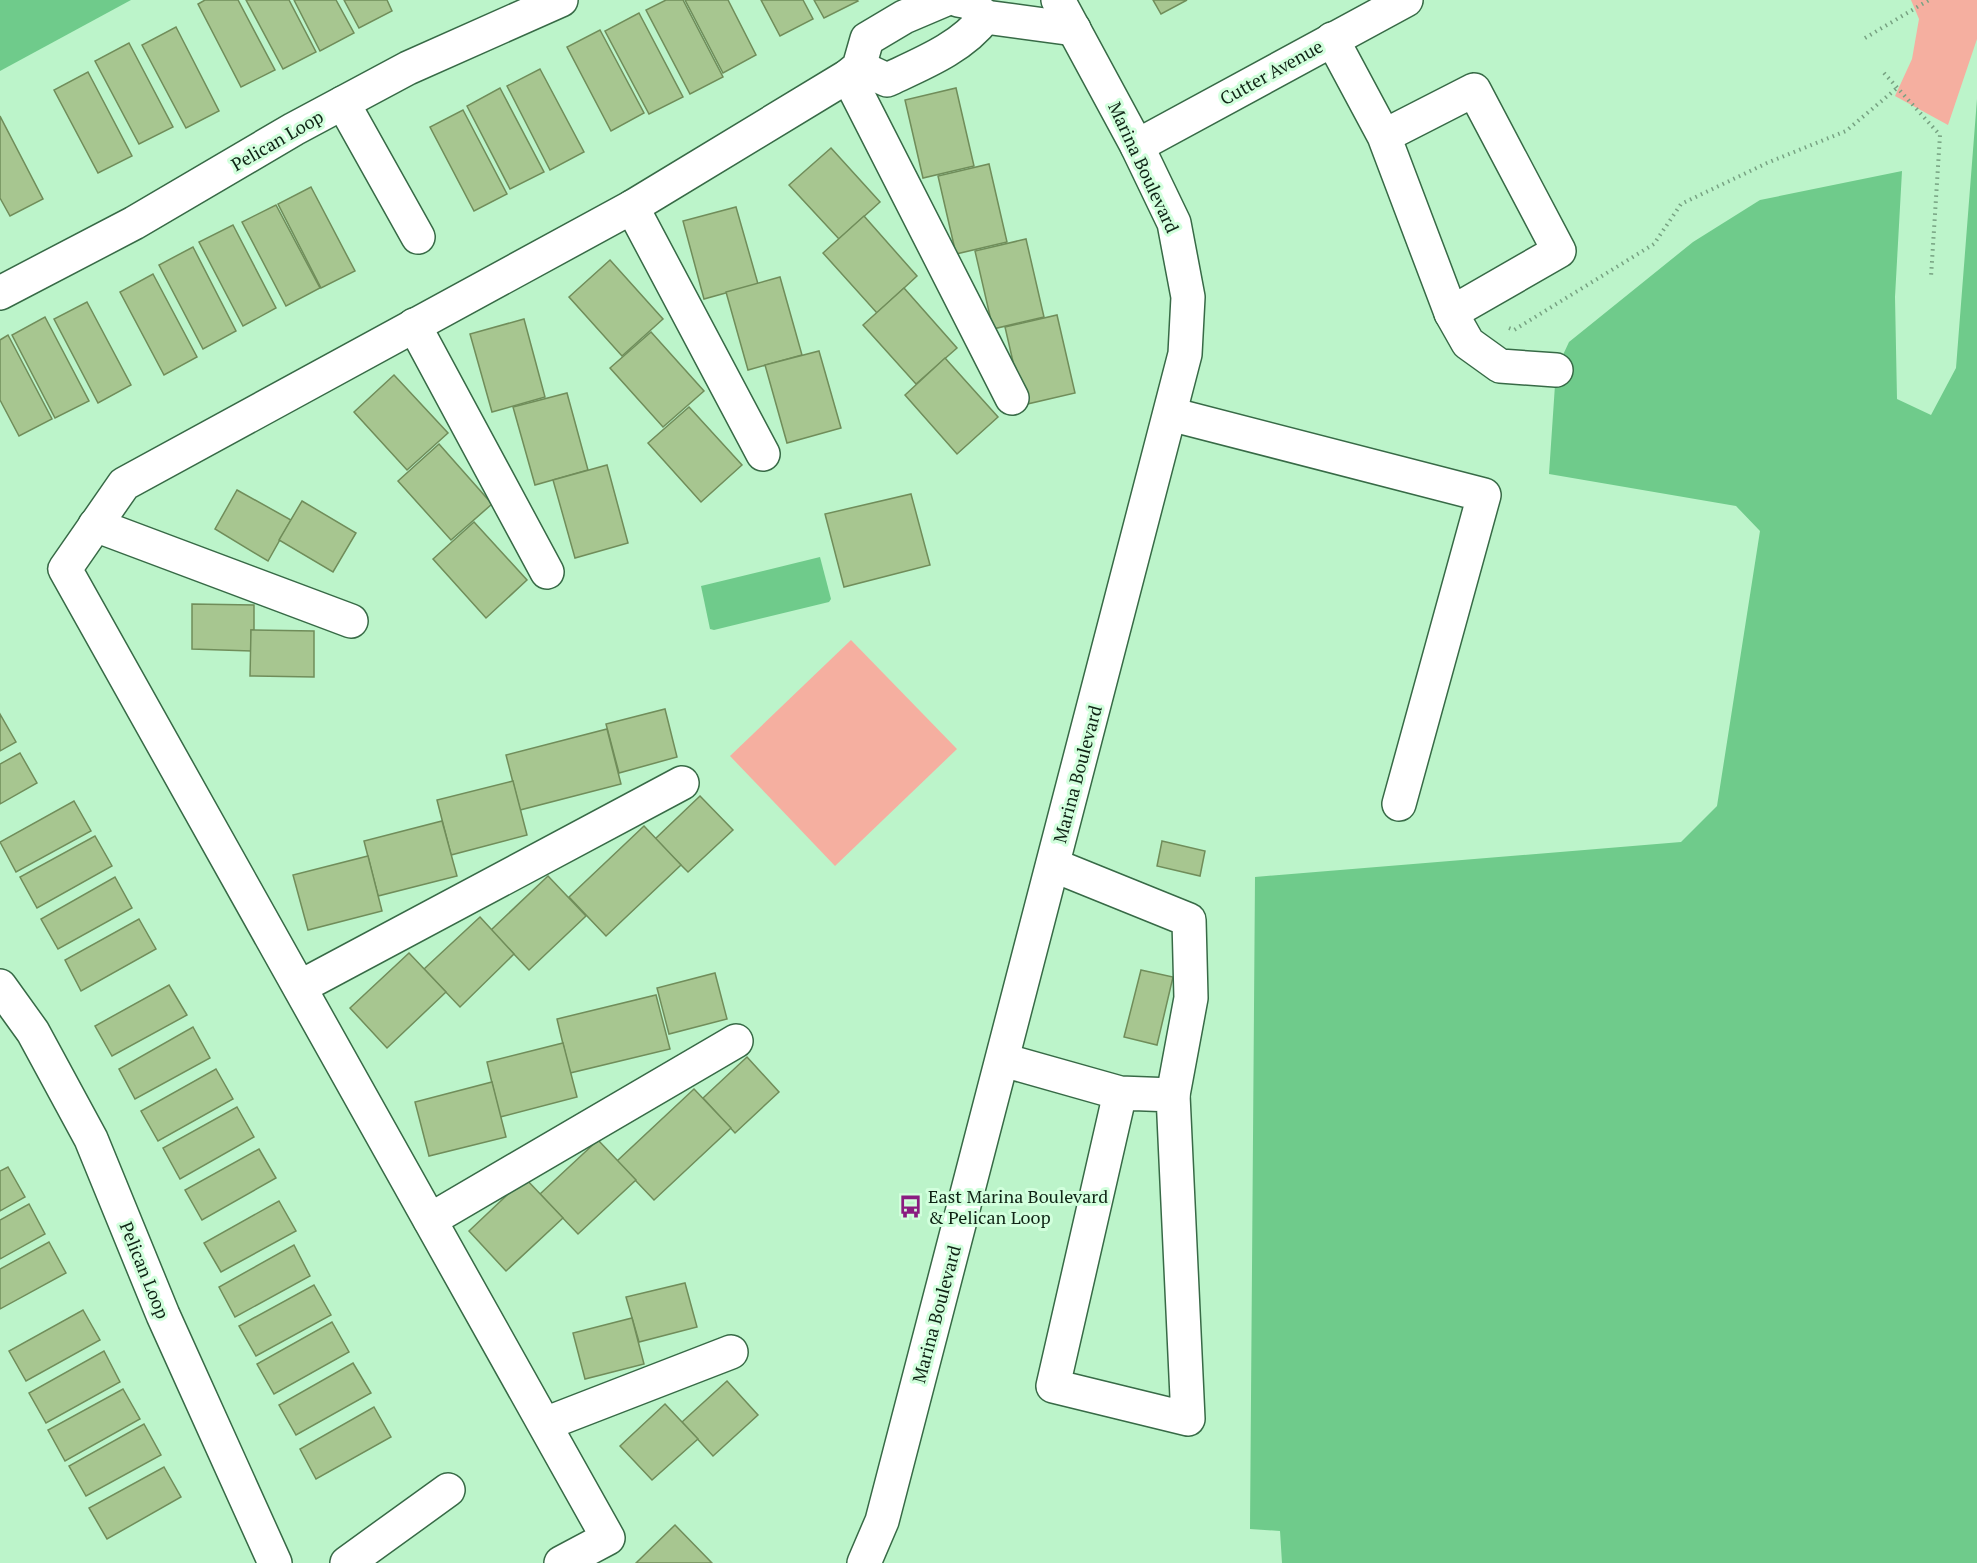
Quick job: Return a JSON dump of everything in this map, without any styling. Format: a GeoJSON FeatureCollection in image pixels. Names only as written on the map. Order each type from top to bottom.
{"type":"FeatureCollection","features":[{"type":"Feature","properties":{"kind":"street","name":"Pelican Loop"},"geometry":{"type":"LineString","coordinates":[[0,293],[134,223],[294,129],[408,68],[561,0]]}},
{"type":"Feature","properties":{"kind":"street"},"geometry":{"type":"LineString","coordinates":[[561,1563],[608,1538],[65,569],[124,484],[632,207],[854,72],[867,39],[904,17],[944,0]]}},
{"type":"Feature","properties":{"kind":"street"},"geometry":{"type":"LineString","coordinates":[[958,0],[969,2],[986,18],[1074,29]]}},
{"type":"Feature","properties":{"kind":"street","name":"Marina Boulevard"},"geometry":{"type":"LineString","coordinates":[[864,1563],[882,1521],[1185,354],[1188,297],[1174,223],[1137,146],[1058,0]]}},
{"type":"Feature","properties":{"kind":"street","name":"Cutter Avenue"},"geometry":{"type":"LineString","coordinates":[[1137,146],[1406,0]]}},
{"type":"Feature","properties":{"kind":"street"},"geometry":{"type":"LineString","coordinates":[[854,72],[887,80],[932,58],[975,32],[986,18]]}},
{"type":"Feature","properties":{"kind":"street"},"geometry":{"type":"LineString","coordinates":[[1332,39],[1384,136],[1451,313],[1468,343],[1500,366],[1556,370]]}},
{"type":"Feature","properties":{"kind":"street"},"geometry":{"type":"LineString","coordinates":[[854,72],[1012,398]]}},
{"type":"Feature","properties":{"kind":"street"},"geometry":{"type":"LineString","coordinates":[[1384,136],[1474,90],[1559,251],[1451,313]]}},
{"type":"Feature","properties":{"kind":"street"},"geometry":{"type":"LineString","coordinates":[[343,103],[418,237]]}},
{"type":"Feature","properties":{"kind":"street"},"geometry":{"type":"LineString","coordinates":[[632,207],[763,454]]}},
{"type":"Feature","properties":{"kind":"street"},"geometry":{"type":"LineString","coordinates":[[414,325],[547,572]]}},
{"type":"Feature","properties":{"kind":"street"},"geometry":{"type":"LineString","coordinates":[[1170,414],[1484,495],[1399,804]]}},
{"type":"Feature","properties":{"kind":"street"},"geometry":{"type":"LineString","coordinates":[[95,525],[351,621]]}},
{"type":"Feature","properties":{"kind":"street"},"geometry":{"type":"LineString","coordinates":[[300,987],[682,783]]}},
{"type":"Feature","properties":{"kind":"street"},"geometry":{"type":"LineString","coordinates":[[1053,865],[1189,921],[1191,998],[1173,1095],[1188,1419],[1053,1386],[1120,1093]]}},
{"type":"Feature","properties":{"kind":"street","name":"Pelican Loop"},"geometry":{"type":"LineString","coordinates":[[0,986],[33,1032],[91,1139],[163,1316],[275,1563]]}},
{"type":"Feature","properties":{"kind":"street"},"geometry":{"type":"LineString","coordinates":[[430,1220],[736,1041]]}},
{"type":"Feature","properties":{"kind":"street"},"geometry":{"type":"LineString","coordinates":[[1003,1060],[1120,1093],[1173,1095]]}},
{"type":"Feature","properties":{"kind":"street"},"geometry":{"type":"LineString","coordinates":[[545,1424],[731,1352]]}},
{"type":"Feature","properties":{"kind":"street"},"geometry":{"type":"LineString","coordinates":[[347,1563],[448,1490]]}},
{"type":"Feature","properties":{"kind":"path"},"geometry":{"type":"LineString","coordinates":[[1865,38],[1929,0]]}},
{"type":"Feature","properties":{"kind":"path"},"geometry":{"type":"LineString","coordinates":[[1884,73],[1941,135],[1931,277]]}},
{"type":"Feature","properties":{"kind":"path"},"geometry":{"type":"LineString","coordinates":[[1503,327],[1514,330],[1654,244],[1681,204],[1846,130],[1896,88]]}},
{"type":"Feature","properties":{"kind":"shaded area"},"geometry":{"type":"Polygon","coordinates":[[[0,0],[131,0],[0,71],[0,0]]]}},
{"type":"Feature","properties":{"kind":"shaded area"},"geometry":{"type":"Polygon","coordinates":[[[1911,0],[1977,0],[1977,39],[1948,125],[1895,96],[1912,59],[1919,19],[1911,0]]]}},
{"type":"Feature","properties":{"kind":"shaded area"},"geometry":{"type":"Polygon","coordinates":[[[1977,99],[1977,1563],[1282,1563],[1280,1531],[1250,1529],[1255,877],[1681,842],[1717,806],[1760,531],[1736,506],[1549,474],[1556,370],[1569,342],[1693,242],[1760,200],[1902,171],[1895,297],[1897,399],[1931,415],[1956,368],[1977,99]]]}},
{"type":"Feature","properties":{"kind":"shaded area"},"geometry":{"type":"Polygon","coordinates":[[[820,557],[831,599],[829,602],[714,630],[710,629],[701,586],[820,557]]]}},
{"type":"Feature","properties":{"kind":"shaded area"},"geometry":{"type":"Polygon","coordinates":[[[851,640],[957,749],[835,866],[730,756],[851,640]]]}},
{"type":"Feature","properties":{"kind":"building"},"geometry":{"type":"Polygon","coordinates":[[[205,0],[238,0],[275,70],[241,87],[198,4],[205,0]]]}},
{"type":"Feature","properties":{"kind":"building"},"geometry":{"type":"Polygon","coordinates":[[[246,0],[289,0],[316,52],[283,69],[246,0]]]}},
{"type":"Feature","properties":{"kind":"building"},"geometry":{"type":"Polygon","coordinates":[[[294,0],[336,0],[354,33],[320,51],[294,0]]]}},
{"type":"Feature","properties":{"kind":"building"},"geometry":{"type":"Polygon","coordinates":[[[344,0],[387,0],[392,11],[359,28],[344,0]]]}},
{"type":"Feature","properties":{"kind":"building"},"geometry":{"type":"Polygon","coordinates":[[[666,0],[683,0],[723,77],[690,94],[646,10],[666,0]]]}},
{"type":"Feature","properties":{"kind":"building"},"geometry":{"type":"Polygon","coordinates":[[[685,0],[728,0],[756,55],[723,73],[685,0]]]}},
{"type":"Feature","properties":{"kind":"building"},"geometry":{"type":"Polygon","coordinates":[[[761,0],[803,0],[813,19],[780,36],[761,0]]]}},
{"type":"Feature","properties":{"kind":"building"},"geometry":{"type":"Polygon","coordinates":[[[814,0],[857,0],[858,1],[824,18],[814,0]]]}},
{"type":"Feature","properties":{"kind":"building"},"geometry":{"type":"Polygon","coordinates":[[[1153,0],[1187,0],[1161,14],[1153,0]]]}},
{"type":"Feature","properties":{"kind":"building"},"geometry":{"type":"Polygon","coordinates":[[[639,13],[683,97],[649,114],[605,31],[639,13]]]}},
{"type":"Feature","properties":{"kind":"building"},"geometry":{"type":"Polygon","coordinates":[[[176,27],[219,111],[186,128],[142,45],[176,27]]]}},
{"type":"Feature","properties":{"kind":"building"},"geometry":{"type":"Polygon","coordinates":[[[600,30],[644,113],[611,131],[567,47],[600,30]]]}},
{"type":"Feature","properties":{"kind":"building"},"geometry":{"type":"Polygon","coordinates":[[[129,43],[173,127],[139,144],[95,61],[129,43]]]}},
{"type":"Feature","properties":{"kind":"building"},"geometry":{"type":"Polygon","coordinates":[[[540,69],[584,152],[550,170],[507,86],[540,69]]]}},
{"type":"Feature","properties":{"kind":"building"},"geometry":{"type":"Polygon","coordinates":[[[88,72],[132,156],[98,173],[54,90],[88,72]]]}},
{"type":"Feature","properties":{"kind":"building"},"geometry":{"type":"Polygon","coordinates":[[[500,88],[544,172],[510,189],[467,106],[500,88]]]}},
{"type":"Feature","properties":{"kind":"building"},"geometry":{"type":"Polygon","coordinates":[[[956,88],[974,166],[923,178],[905,100],[956,88]]]}},
{"type":"Feature","properties":{"kind":"building"},"geometry":{"type":"Polygon","coordinates":[[[463,110],[507,194],[474,211],[430,127],[463,110]]]}},
{"type":"Feature","properties":{"kind":"building"},"geometry":{"type":"Polygon","coordinates":[[[0,116],[43,199],[10,216],[0,198],[0,116]]]}},
{"type":"Feature","properties":{"kind":"building"},"geometry":{"type":"Polygon","coordinates":[[[831,148],[880,202],[839,239],[789,185],[831,148]]]}},
{"type":"Feature","properties":{"kind":"building"},"geometry":{"type":"Polygon","coordinates":[[[989,164],[1007,242],[956,254],[938,176],[989,164]]]}},
{"type":"Feature","properties":{"kind":"building"},"geometry":{"type":"Polygon","coordinates":[[[311,187],[355,271],[321,288],[278,204],[311,187]]]}},
{"type":"Feature","properties":{"kind":"building"},"geometry":{"type":"Polygon","coordinates":[[[276,205],[320,288],[286,306],[242,222],[276,205]]]}},
{"type":"Feature","properties":{"kind":"building"},"geometry":{"type":"Polygon","coordinates":[[[736,207],[758,284],[704,299],[683,221],[736,207]]]}},
{"type":"Feature","properties":{"kind":"building"},"geometry":{"type":"Polygon","coordinates":[[[864,216],[917,276],[877,313],[823,253],[864,216]]]}},
{"type":"Feature","properties":{"kind":"building"},"geometry":{"type":"Polygon","coordinates":[[[233,225],[276,308],[243,326],[199,242],[233,225]]]}},
{"type":"Feature","properties":{"kind":"building"},"geometry":{"type":"Polygon","coordinates":[[[1026,239],[1044,317],[993,329],[975,251],[1026,239]]]}},
{"type":"Feature","properties":{"kind":"building"},"geometry":{"type":"Polygon","coordinates":[[[193,247],[236,331],[203,349],[159,265],[193,247]]]}},
{"type":"Feature","properties":{"kind":"building"},"geometry":{"type":"Polygon","coordinates":[[[610,260],[663,319],[622,356],[569,297],[610,260]]]}},
{"type":"Feature","properties":{"kind":"building"},"geometry":{"type":"Polygon","coordinates":[[[153,274],[197,357],[164,375],[120,292],[153,274]]]}},
{"type":"Feature","properties":{"kind":"building"},"geometry":{"type":"Polygon","coordinates":[[[780,277],[802,355],[748,370],[726,292],[780,277]]]}},
{"type":"Feature","properties":{"kind":"building"},"geometry":{"type":"Polygon","coordinates":[[[904,288],[957,348],[916,384],[863,325],[904,288]]]}},
{"type":"Feature","properties":{"kind":"building"},"geometry":{"type":"Polygon","coordinates":[[[87,302],[131,385],[98,403],[54,319],[87,302]]]}},
{"type":"Feature","properties":{"kind":"building"},"geometry":{"type":"Polygon","coordinates":[[[1057,315],[1075,393],[1023,405],[1005,327],[1057,315]]]}},
{"type":"Feature","properties":{"kind":"building"},"geometry":{"type":"Polygon","coordinates":[[[45,317],[89,401],[55,418],[12,335],[45,317]]]}},
{"type":"Feature","properties":{"kind":"building"},"geometry":{"type":"Polygon","coordinates":[[[524,319],[545,397],[492,412],[470,334],[524,319]]]}},
{"type":"Feature","properties":{"kind":"building"},"geometry":{"type":"Polygon","coordinates":[[[651,332],[704,391],[663,427],[610,368],[651,332]]]}},
{"type":"Feature","properties":{"kind":"building"},"geometry":{"type":"Polygon","coordinates":[[[8,335],[52,419],[19,436],[0,400],[0,340],[8,335]]]}},
{"type":"Feature","properties":{"kind":"building"},"geometry":{"type":"Polygon","coordinates":[[[819,351],[841,428],[787,443],[765,365],[819,351]]]}},
{"type":"Feature","properties":{"kind":"building"},"geometry":{"type":"Polygon","coordinates":[[[945,358],[998,417],[957,454],[905,395],[945,358]]]}},
{"type":"Feature","properties":{"kind":"building"},"geometry":{"type":"Polygon","coordinates":[[[394,375],[448,433],[407,470],[354,412],[394,375]]]}},
{"type":"Feature","properties":{"kind":"building"},"geometry":{"type":"Polygon","coordinates":[[[567,393],[588,470],[535,485],[513,407],[567,393]]]}},
{"type":"Feature","properties":{"kind":"building"},"geometry":{"type":"Polygon","coordinates":[[[689,407],[742,465],[701,502],[648,443],[689,407]]]}},
{"type":"Feature","properties":{"kind":"building"},"geometry":{"type":"Polygon","coordinates":[[[439,444],[492,504],[451,540],[398,481],[439,444]]]}},
{"type":"Feature","properties":{"kind":"building"},"geometry":{"type":"Polygon","coordinates":[[[607,465],[628,543],[575,558],[553,480],[607,465]]]}},
{"type":"Feature","properties":{"kind":"building"},"geometry":{"type":"Polygon","coordinates":[[[237,490],[291,520],[268,561],[215,529],[237,490]]]}},
{"type":"Feature","properties":{"kind":"building"},"geometry":{"type":"Polygon","coordinates":[[[911,494],[930,565],[844,587],[825,514],[911,494]]]}},
{"type":"Feature","properties":{"kind":"building"},"geometry":{"type":"Polygon","coordinates":[[[302,501],[356,533],[333,572],[279,540],[302,501]]]}},
{"type":"Feature","properties":{"kind":"building"},"geometry":{"type":"Polygon","coordinates":[[[474,522],[527,580],[486,618],[433,559],[474,522]]]}},
{"type":"Feature","properties":{"kind":"building"},"geometry":{"type":"Polygon","coordinates":[[[192,604],[254,605],[251,651],[192,649],[192,604]]]}},
{"type":"Feature","properties":{"kind":"building"},"geometry":{"type":"Polygon","coordinates":[[[251,630],[314,631],[314,677],[250,676],[251,630]]]}},
{"type":"Feature","properties":{"kind":"building"},"geometry":{"type":"Polygon","coordinates":[[[665,709],[677,757],[619,773],[606,724],[665,709]]]}},
{"type":"Feature","properties":{"kind":"building"},"geometry":{"type":"Polygon","coordinates":[[[0,714],[16,742],[0,751],[0,714]]]}},
{"type":"Feature","properties":{"kind":"building"},"geometry":{"type":"Polygon","coordinates":[[[607,729],[621,784],[520,810],[506,755],[607,729]]]}},
{"type":"Feature","properties":{"kind":"building"},"geometry":{"type":"Polygon","coordinates":[[[20,753],[37,783],[0,804],[0,764],[20,753]]]}},
{"type":"Feature","properties":{"kind":"building"},"geometry":{"type":"Polygon","coordinates":[[[513,781],[527,835],[451,855],[437,800],[513,781]]]}},
{"type":"Feature","properties":{"kind":"building"},"geometry":{"type":"Polygon","coordinates":[[[700,796],[733,830],[688,872],[655,839],[700,796]]]}},
{"type":"Feature","properties":{"kind":"building"},"geometry":{"type":"Polygon","coordinates":[[[74,801],[91,831],[16,872],[0,842],[74,801]]]}},
{"type":"Feature","properties":{"kind":"building"},"geometry":{"type":"Polygon","coordinates":[[[442,821],[457,876],[378,896],[364,841],[442,821]]]}},
{"type":"Feature","properties":{"kind":"building"},"geometry":{"type":"Polygon","coordinates":[[[644,826],[681,865],[606,936],[569,897],[644,826]]]}},
{"type":"Feature","properties":{"kind":"building"},"geometry":{"type":"Polygon","coordinates":[[[95,836],[112,866],[37,908],[20,877],[95,836]]]}},
{"type":"Feature","properties":{"kind":"building"},"geometry":{"type":"Polygon","coordinates":[[[1162,841],[1205,851],[1200,876],[1157,866],[1162,841]]]}},
{"type":"Feature","properties":{"kind":"building"},"geometry":{"type":"Polygon","coordinates":[[[368,856],[382,911],[308,930],[293,875],[368,856]]]}},
{"type":"Feature","properties":{"kind":"building"},"geometry":{"type":"Polygon","coordinates":[[[548,876],[586,916],[529,970],[491,930],[548,876]]]}},
{"type":"Feature","properties":{"kind":"building"},"geometry":{"type":"Polygon","coordinates":[[[115,877],[132,908],[58,949],[41,919],[115,877]]]}},
{"type":"Feature","properties":{"kind":"building"},"geometry":{"type":"Polygon","coordinates":[[[480,917],[514,954],[460,1007],[424,969],[480,917]]]}},
{"type":"Feature","properties":{"kind":"building"},"geometry":{"type":"Polygon","coordinates":[[[139,919],[156,949],[81,991],[65,960],[139,919]]]}},
{"type":"Feature","properties":{"kind":"building"},"geometry":{"type":"Polygon","coordinates":[[[409,953],[446,992],[387,1048],[350,1008],[409,953]]]}},
{"type":"Feature","properties":{"kind":"building"},"geometry":{"type":"Polygon","coordinates":[[[1141,970],[1173,977],[1157,1045],[1124,1037],[1141,970]]]}},
{"type":"Feature","properties":{"kind":"building"},"geometry":{"type":"Polygon","coordinates":[[[715,973],[727,1019],[669,1034],[657,988],[715,973]]]}},
{"type":"Feature","properties":{"kind":"building"},"geometry":{"type":"Polygon","coordinates":[[[169,985],[187,1015],[112,1056],[95,1026],[169,985]]]}},
{"type":"Feature","properties":{"kind":"building"},"geometry":{"type":"Polygon","coordinates":[[[656,995],[670,1049],[570,1073],[557,1019],[656,995]]]}},
{"type":"Feature","properties":{"kind":"building"},"geometry":{"type":"Polygon","coordinates":[[[193,1027],[210,1058],[135,1099],[119,1069],[193,1027]]]}},
{"type":"Feature","properties":{"kind":"building"},"geometry":{"type":"Polygon","coordinates":[[[563,1043],[577,1097],[500,1117],[487,1062],[563,1043]]]}},
{"type":"Feature","properties":{"kind":"building"},"geometry":{"type":"Polygon","coordinates":[[[747,1057],[779,1092],[735,1133],[703,1098],[747,1057]]]}},
{"type":"Feature","properties":{"kind":"building"},"geometry":{"type":"Polygon","coordinates":[[[216,1069],[233,1099],[158,1141],[141,1111],[216,1069]]]}},
{"type":"Feature","properties":{"kind":"building"},"geometry":{"type":"Polygon","coordinates":[[[492,1082],[506,1137],[429,1156],[415,1102],[492,1082]]]}},
{"type":"Feature","properties":{"kind":"building"},"geometry":{"type":"Polygon","coordinates":[[[694,1089],[731,1128],[654,1200],[617,1161],[694,1089]]]}},
{"type":"Feature","properties":{"kind":"building"},"geometry":{"type":"Polygon","coordinates":[[[237,1107],[254,1137],[180,1179],[163,1148],[237,1107]]]}},
{"type":"Feature","properties":{"kind":"building"},"geometry":{"type":"Polygon","coordinates":[[[598,1140],[636,1180],[578,1234],[540,1194],[598,1140]]]}},
{"type":"Feature","properties":{"kind":"building"},"geometry":{"type":"Polygon","coordinates":[[[259,1149],[276,1178],[202,1220],[185,1190],[259,1149]]]}},
{"type":"Feature","properties":{"kind":"building"},"geometry":{"type":"Polygon","coordinates":[[[8,1167],[25,1197],[0,1211],[0,1171],[8,1167]]]}},
{"type":"Feature","properties":{"kind":"building"},"geometry":{"type":"Polygon","coordinates":[[[525,1178],[563,1218],[506,1271],[469,1231],[525,1178]]]}},
{"type":"Feature","properties":{"kind":"building"},"geometry":{"type":"Polygon","coordinates":[[[279,1201],[296,1231],[221,1272],[204,1243],[279,1201]]]}},
{"type":"Feature","properties":{"kind":"building"},"geometry":{"type":"Polygon","coordinates":[[[29,1204],[45,1234],[0,1259],[0,1220],[29,1204]]]}},
{"type":"Feature","properties":{"kind":"building"},"geometry":{"type":"Polygon","coordinates":[[[49,1242],[66,1273],[0,1309],[0,1269],[49,1242]]]}},
{"type":"Feature","properties":{"kind":"building"},"geometry":{"type":"Polygon","coordinates":[[[294,1245],[310,1276],[235,1317],[219,1287],[294,1245]]]}},
{"type":"Feature","properties":{"kind":"building"},"geometry":{"type":"Polygon","coordinates":[[[685,1283],[697,1327],[639,1342],[626,1297],[685,1283]]]}},
{"type":"Feature","properties":{"kind":"building"},"geometry":{"type":"Polygon","coordinates":[[[314,1285],[331,1315],[256,1356],[239,1326],[314,1285]]]}},
{"type":"Feature","properties":{"kind":"building"},"geometry":{"type":"Polygon","coordinates":[[[83,1310],[100,1340],[26,1381],[9,1351],[83,1310]]]}},
{"type":"Feature","properties":{"kind":"building"},"geometry":{"type":"Polygon","coordinates":[[[632,1318],[644,1364],[585,1379],[573,1333],[632,1318]]]}},
{"type":"Feature","properties":{"kind":"building"},"geometry":{"type":"Polygon","coordinates":[[[332,1322],[349,1352],[274,1394],[257,1364],[332,1322]]]}},
{"type":"Feature","properties":{"kind":"building"},"geometry":{"type":"Polygon","coordinates":[[[104,1351],[120,1382],[46,1423],[29,1393],[104,1351]]]}},
{"type":"Feature","properties":{"kind":"building"},"geometry":{"type":"Polygon","coordinates":[[[353,1363],[371,1393],[296,1435],[279,1405],[353,1363]]]}},
{"type":"Feature","properties":{"kind":"building"},"geometry":{"type":"Polygon","coordinates":[[[727,1381],[758,1415],[713,1456],[682,1422],[727,1381]]]}},
{"type":"Feature","properties":{"kind":"building"},"geometry":{"type":"Polygon","coordinates":[[[123,1389],[140,1419],[65,1461],[48,1430],[123,1389]]]}},
{"type":"Feature","properties":{"kind":"building"},"geometry":{"type":"Polygon","coordinates":[[[665,1404],[698,1439],[652,1480],[620,1446],[665,1404]]]}},
{"type":"Feature","properties":{"kind":"building"},"geometry":{"type":"Polygon","coordinates":[[[374,1407],[391,1437],[316,1479],[300,1449],[374,1407]]]}},
{"type":"Feature","properties":{"kind":"building"},"geometry":{"type":"Polygon","coordinates":[[[144,1424],[161,1455],[86,1496],[69,1466],[144,1424]]]}},
{"type":"Feature","properties":{"kind":"building"},"geometry":{"type":"Polygon","coordinates":[[[164,1467],[181,1497],[107,1539],[89,1508],[164,1467]]]}},
{"type":"Feature","properties":{"kind":"building"},"geometry":{"type":"Polygon","coordinates":[[[675,1525],[712,1563],[636,1563],[675,1525]]]}},
{"type":"Feature","properties":{"kind":"place","name":"East Marina Boulevard & Pelican Loop"},"geometry":{"type":"Point","coordinates":[910,1206]}}]}
